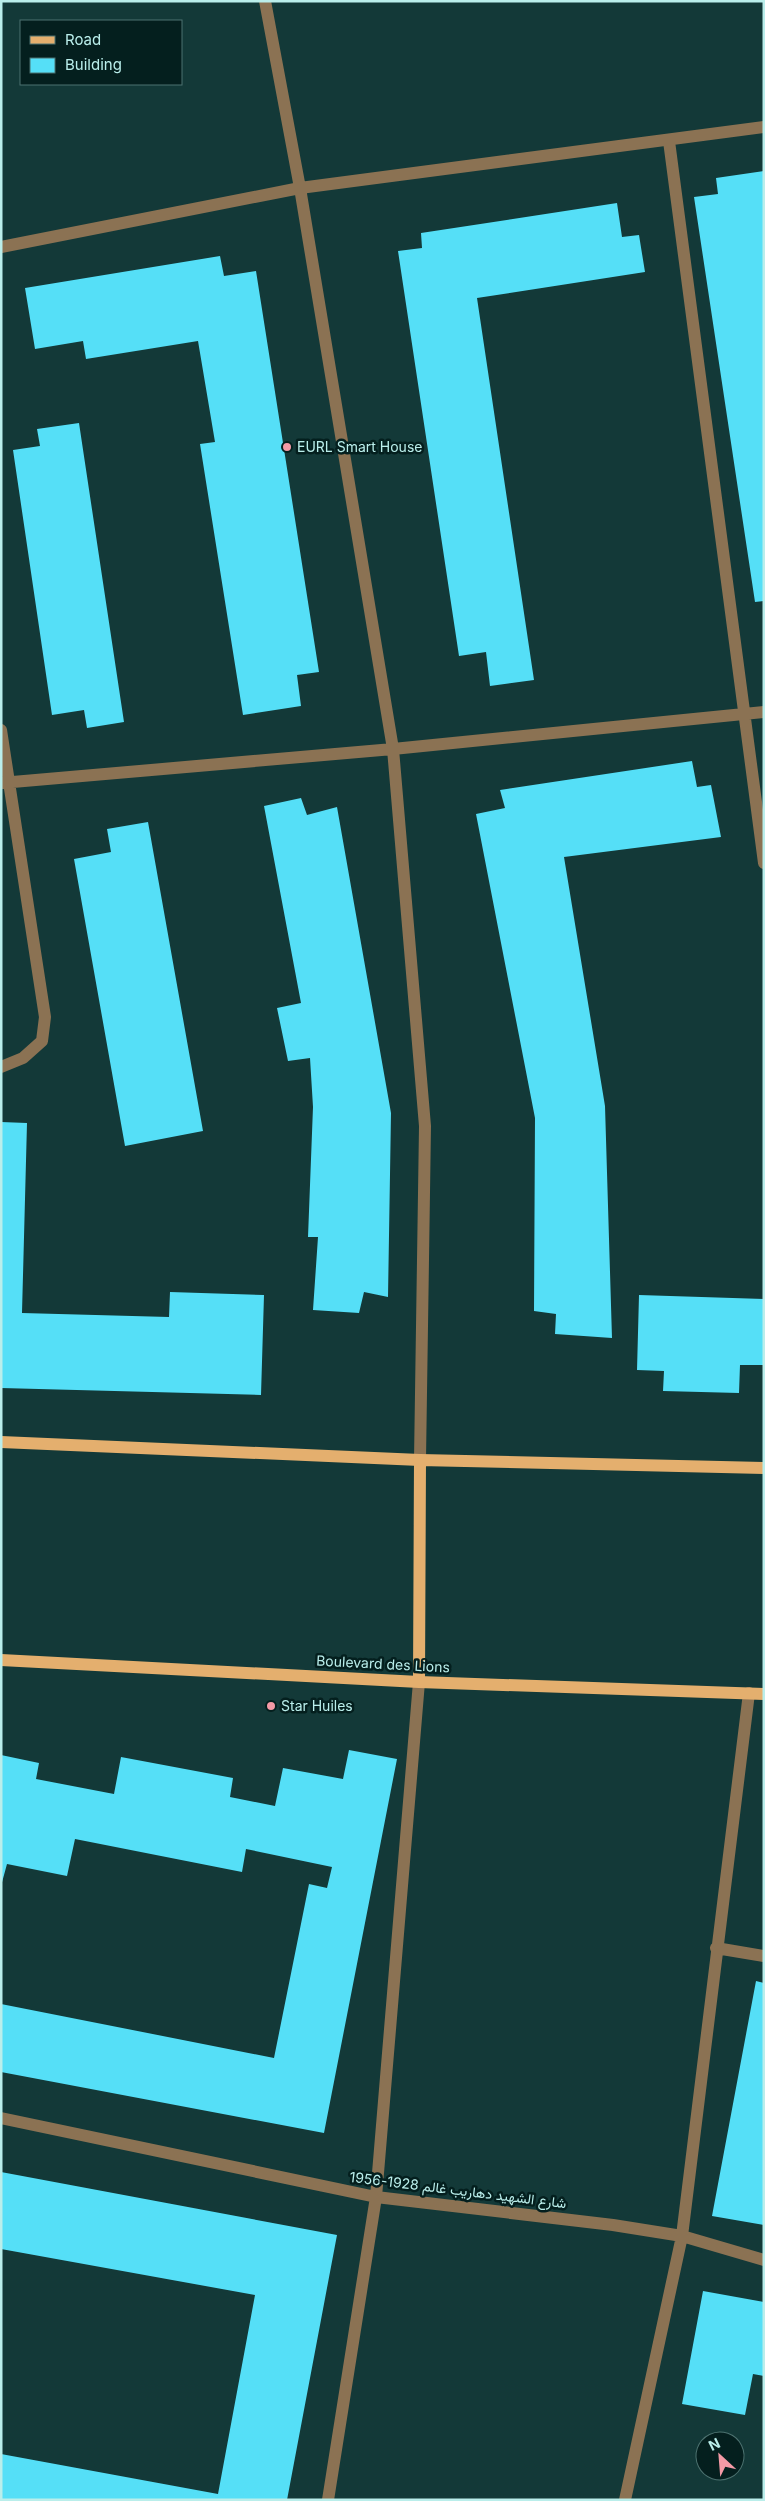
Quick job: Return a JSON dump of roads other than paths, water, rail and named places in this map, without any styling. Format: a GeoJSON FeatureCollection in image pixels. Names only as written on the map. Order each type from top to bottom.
{"type":"FeatureCollection","features":[{"type":"Feature","properties":{"kind":"main road"},"geometry":{"type":"LineString","coordinates":[[1,1442],[420,1460],[764,1468]]}},
{"type":"Feature","properties":{"kind":"main road"},"geometry":{"type":"LineString","coordinates":[[419,1682],[420,1460]]}},
{"type":"Feature","properties":{"kind":"main road","name":"Boulevard des Lions"},"geometry":{"type":"LineString","coordinates":[[1,1660],[419,1682],[764,1694]]}},
{"type":"Feature","properties":{"kind":"street"},"geometry":{"type":"LineString","coordinates":[[265,1],[300,188],[392,745],[425,1126],[420,1460]]}},
{"type":"Feature","properties":{"kind":"street"},"geometry":{"type":"LineString","coordinates":[[1,247],[300,188],[764,127]]}},
{"type":"Feature","properties":{"kind":"street"},"geometry":{"type":"LineString","coordinates":[[669,141],[764,863]]}},
{"type":"Feature","properties":{"kind":"street"},"geometry":{"type":"LineString","coordinates":[[6,782],[764,712]]}},
{"type":"Feature","properties":{"kind":"street"},"geometry":{"type":"LineString","coordinates":[[1,730],[6,782],[46,1017],[42,1041],[23,1058],[1,1067]]}},
{"type":"Feature","properties":{"kind":"street"},"geometry":{"type":"LineString","coordinates":[[328,2500],[376,2197],[419,1682]]}},
{"type":"Feature","properties":{"kind":"street"},"geometry":{"type":"LineString","coordinates":[[625,2500],[682,2236],[716,1948],[749,1693]]}},
{"type":"Feature","properties":{"kind":"street"},"geometry":{"type":"LineString","coordinates":[[716,1948],[764,1956]]}},
{"type":"Feature","properties":{"kind":"street","name":"شارع الشهيد دهاريب غالم 1928-1956"},"geometry":{"type":"LineString","coordinates":[[1,2118],[376,2197],[613,2225],[682,2236],[764,2260]]}},
{"type":"Feature","properties":{"kind":"place","name":"EURL Smart House"},"geometry":{"type":"Point","coordinates":[287,447]}},
{"type":"Feature","properties":{"kind":"place","name":"Star Huiles"},"geometry":{"type":"Point","coordinates":[271,1706]}}]}
